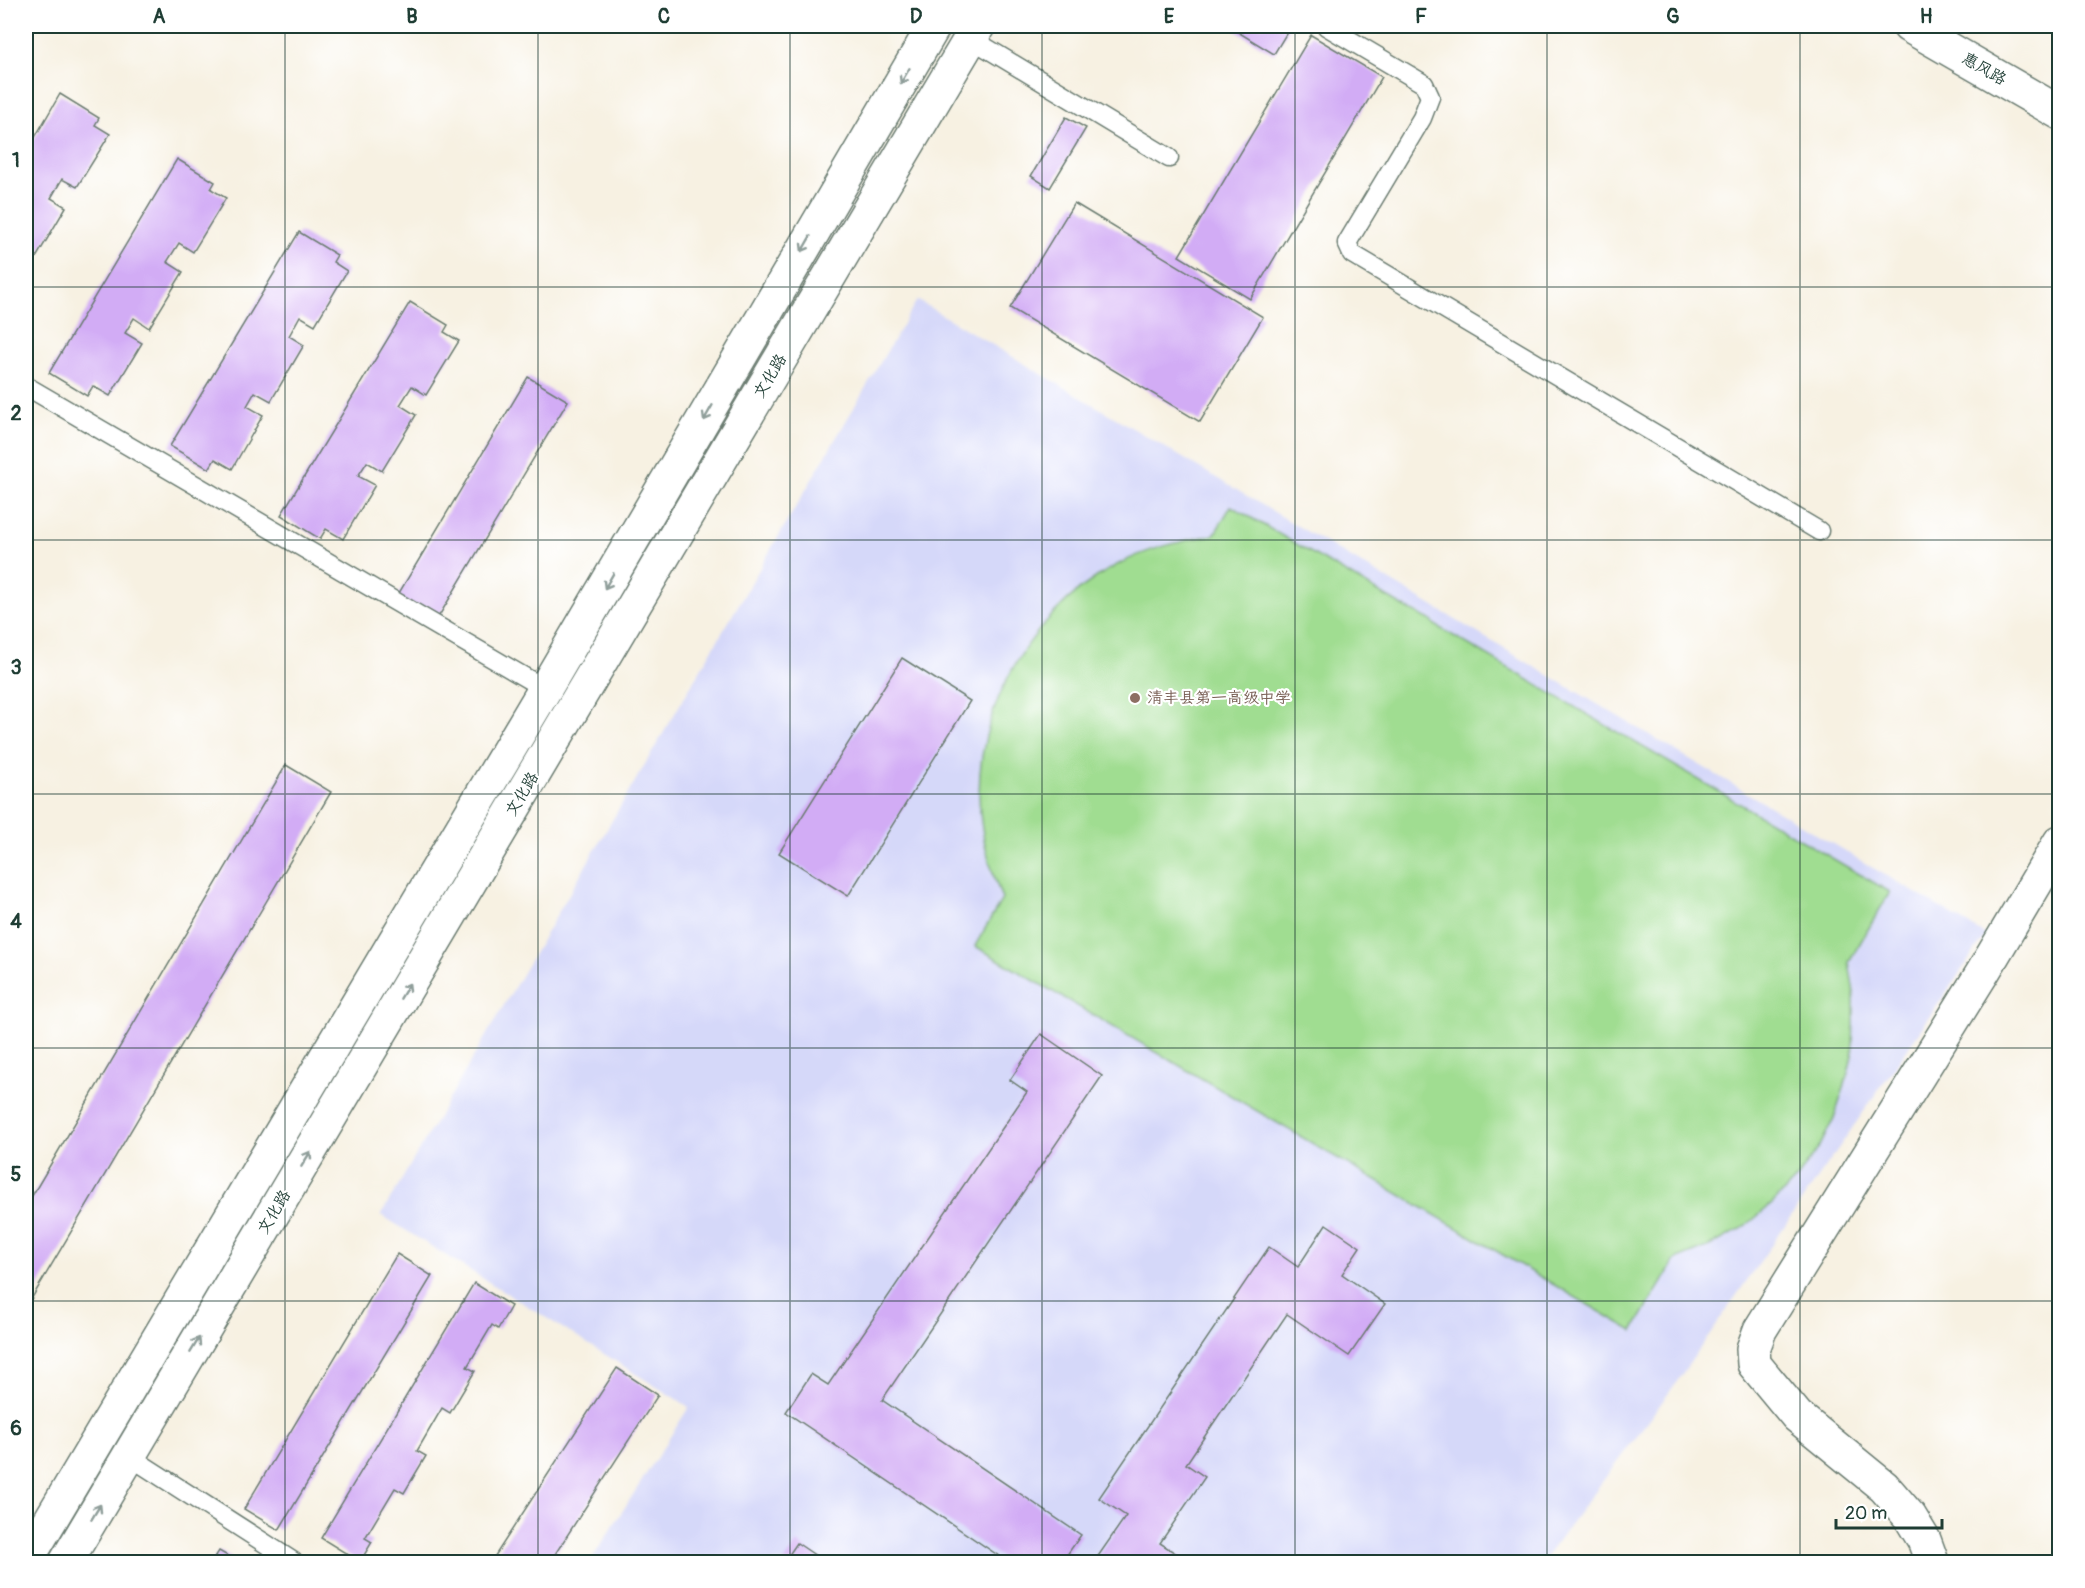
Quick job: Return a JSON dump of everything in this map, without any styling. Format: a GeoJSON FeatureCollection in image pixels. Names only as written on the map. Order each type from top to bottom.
{"type":"FeatureCollection","features":[{"type":"Feature","properties":{"kind":"main road","name":"文化路"},"geometry":{"type":"LineString","coordinates":[[26,1561],[545,689],[934,26]]}},
{"type":"Feature","properties":{"kind":"main road","name":"惠风路"},"geometry":{"type":"LineString","coordinates":[[1909,26],[2060,113]]}},
{"type":"Feature","properties":{"kind":"main road","name":"文化路"},"geometry":{"type":"LineString","coordinates":[[66,1563],[974,32]]}},
{"type":"Feature","properties":{"kind":"main road"},"geometry":{"type":"LineString","coordinates":[[1932,1563],[1924,1540],[1910,1517],[1884,1487],[1797,1416],[1754,1364],[1753,1349],[1760,1330],[1983,972],[2060,842]]}},
{"type":"Feature","properties":{"kind":"lane"},"geometry":{"type":"LineString","coordinates":[[1326,26],[1424,84],[1430,98],[1422,118],[1347,243],[1352,254],[1819,531]]}},
{"type":"Feature","properties":{"kind":"lane"},"geometry":{"type":"LineString","coordinates":[[974,32],[1170,158]]}},
{"type":"Feature","properties":{"kind":"lane"},"geometry":{"type":"LineString","coordinates":[[26,386],[545,689]]}},
{"type":"Feature","properties":{"kind":"lane"},"geometry":{"type":"LineString","coordinates":[[129,1456],[294,1563]]}},
{"type":"Feature","properties":{"kind":"shaded area","name":"清丰县第一高级中学"},"geometry":{"type":"Polygon","coordinates":[[[917,300],[1986,935],[1671,1390],[1542,1562],[590,1562],[689,1407],[381,1215],[917,300]]]}},
{"type":"Feature","properties":{"kind":"green space"},"geometry":{"type":"Polygon","coordinates":[[[1231,506],[1432,621],[1435,625],[1890,892],[1849,962],[1854,993],[1852,1057],[1834,1118],[1820,1146],[1798,1177],[1772,1204],[1743,1228],[1710,1246],[1675,1260],[1633,1331],[975,946],[1002,899],[983,834],[979,794],[982,755],[992,716],[1007,679],[1028,645],[1053,614],[1082,588],[1115,566],[1151,550],[1214,535],[1231,506]]]}},
{"type":"Feature","properties":{"kind":"building"},"geometry":{"type":"Polygon","coordinates":[[[1228,26],[1284,26],[1289,29],[1274,54],[1228,26]]]}},
{"type":"Feature","properties":{"kind":"building"},"geometry":{"type":"Polygon","coordinates":[[[1311,35],[1382,77],[1250,299],[1179,256],[1311,35]]]}},
{"type":"Feature","properties":{"kind":"building"},"geometry":{"type":"Polygon","coordinates":[[[60,94],[99,118],[95,125],[110,134],[77,187],[62,179],[51,198],[66,207],[33,263],[26,259],[26,153],[60,94]]]}},
{"type":"Feature","properties":{"kind":"building"},"geometry":{"type":"Polygon","coordinates":[[[1066,117],[1086,128],[1050,188],[1031,176],[1066,117]]]}},
{"type":"Feature","properties":{"kind":"building"},"geometry":{"type":"Polygon","coordinates":[[[177,159],[215,182],[211,189],[226,198],[193,252],[179,243],[167,262],[183,272],[149,328],[134,318],[125,333],[142,343],[110,396],[93,386],[87,396],[49,373],[177,159]]]}},
{"type":"Feature","properties":{"kind":"building"},"geometry":{"type":"Polygon","coordinates":[[[1074,203],[1263,317],[1200,422],[1010,308],[1074,203]]]}},
{"type":"Feature","properties":{"kind":"building"},"geometry":{"type":"Polygon","coordinates":[[[299,232],[337,255],[333,262],[347,271],[315,325],[300,316],[289,336],[304,345],[271,401],[255,392],[247,406],[263,415],[232,469],[215,459],[209,469],[170,446],[299,232]]]}},
{"type":"Feature","properties":{"kind":"building"},"geometry":{"type":"Polygon","coordinates":[[[410,302],[448,325],[444,332],[459,341],[426,395],[412,386],[400,405],[416,415],[382,471],[367,462],[358,476],[375,485],[343,539],[326,529],[320,539],[281,515],[410,302]]]}},
{"type":"Feature","properties":{"kind":"building"},"geometry":{"type":"Polygon","coordinates":[[[528,377],[568,401],[436,621],[396,598],[528,377]]]}},
{"type":"Feature","properties":{"kind":"building"},"geometry":{"type":"Polygon","coordinates":[[[902,658],[970,701],[848,896],[779,853],[902,658]]]}},
{"type":"Feature","properties":{"kind":"building"},"geometry":{"type":"Polygon","coordinates":[[[286,765],[331,792],[26,1308],[26,1206],[286,765]]]}},
{"type":"Feature","properties":{"kind":"building"},"geometry":{"type":"Polygon","coordinates":[[[1041,1034],[1102,1076],[882,1400],[1081,1535],[1062,1562],[1008,1562],[786,1412],[811,1374],[828,1385],[1027,1092],[1010,1080],[1041,1034]]]}},
{"type":"Feature","properties":{"kind":"building"},"geometry":{"type":"Polygon","coordinates":[[[1326,1224],[1360,1247],[1342,1274],[1385,1304],[1349,1356],[1287,1314],[1186,1464],[1205,1477],[1160,1543],[1189,1562],[1094,1562],[1126,1516],[1099,1498],[1269,1247],[1298,1267],[1326,1224]]]}},
{"type":"Feature","properties":{"kind":"building"},"geometry":{"type":"Polygon","coordinates":[[[397,1254],[432,1276],[279,1530],[244,1509],[397,1254]]]}},
{"type":"Feature","properties":{"kind":"building"},"geometry":{"type":"Polygon","coordinates":[[[474,1283],[511,1306],[498,1329],[492,1325],[467,1367],[475,1371],[450,1413],[442,1408],[417,1451],[426,1456],[404,1493],[395,1488],[365,1538],[372,1542],[360,1562],[321,1538],[474,1283]]]}},
{"type":"Feature","properties":{"kind":"building"},"geometry":{"type":"Polygon","coordinates":[[[617,1368],[658,1395],[550,1562],[491,1562],[617,1368]]]}},
{"type":"Feature","properties":{"kind":"building"},"geometry":{"type":"Polygon","coordinates":[[[797,1543],[825,1562],[784,1562],[797,1543]]]}},
{"type":"Feature","properties":{"kind":"building"},"geometry":{"type":"Polygon","coordinates":[[[219,1551],[238,1562],[212,1562],[219,1551]]]}},
{"type":"Feature","properties":{"kind":"place","name":"清丰县第一高级中学"},"geometry":{"type":"Point","coordinates":[1135,698]}}]}
